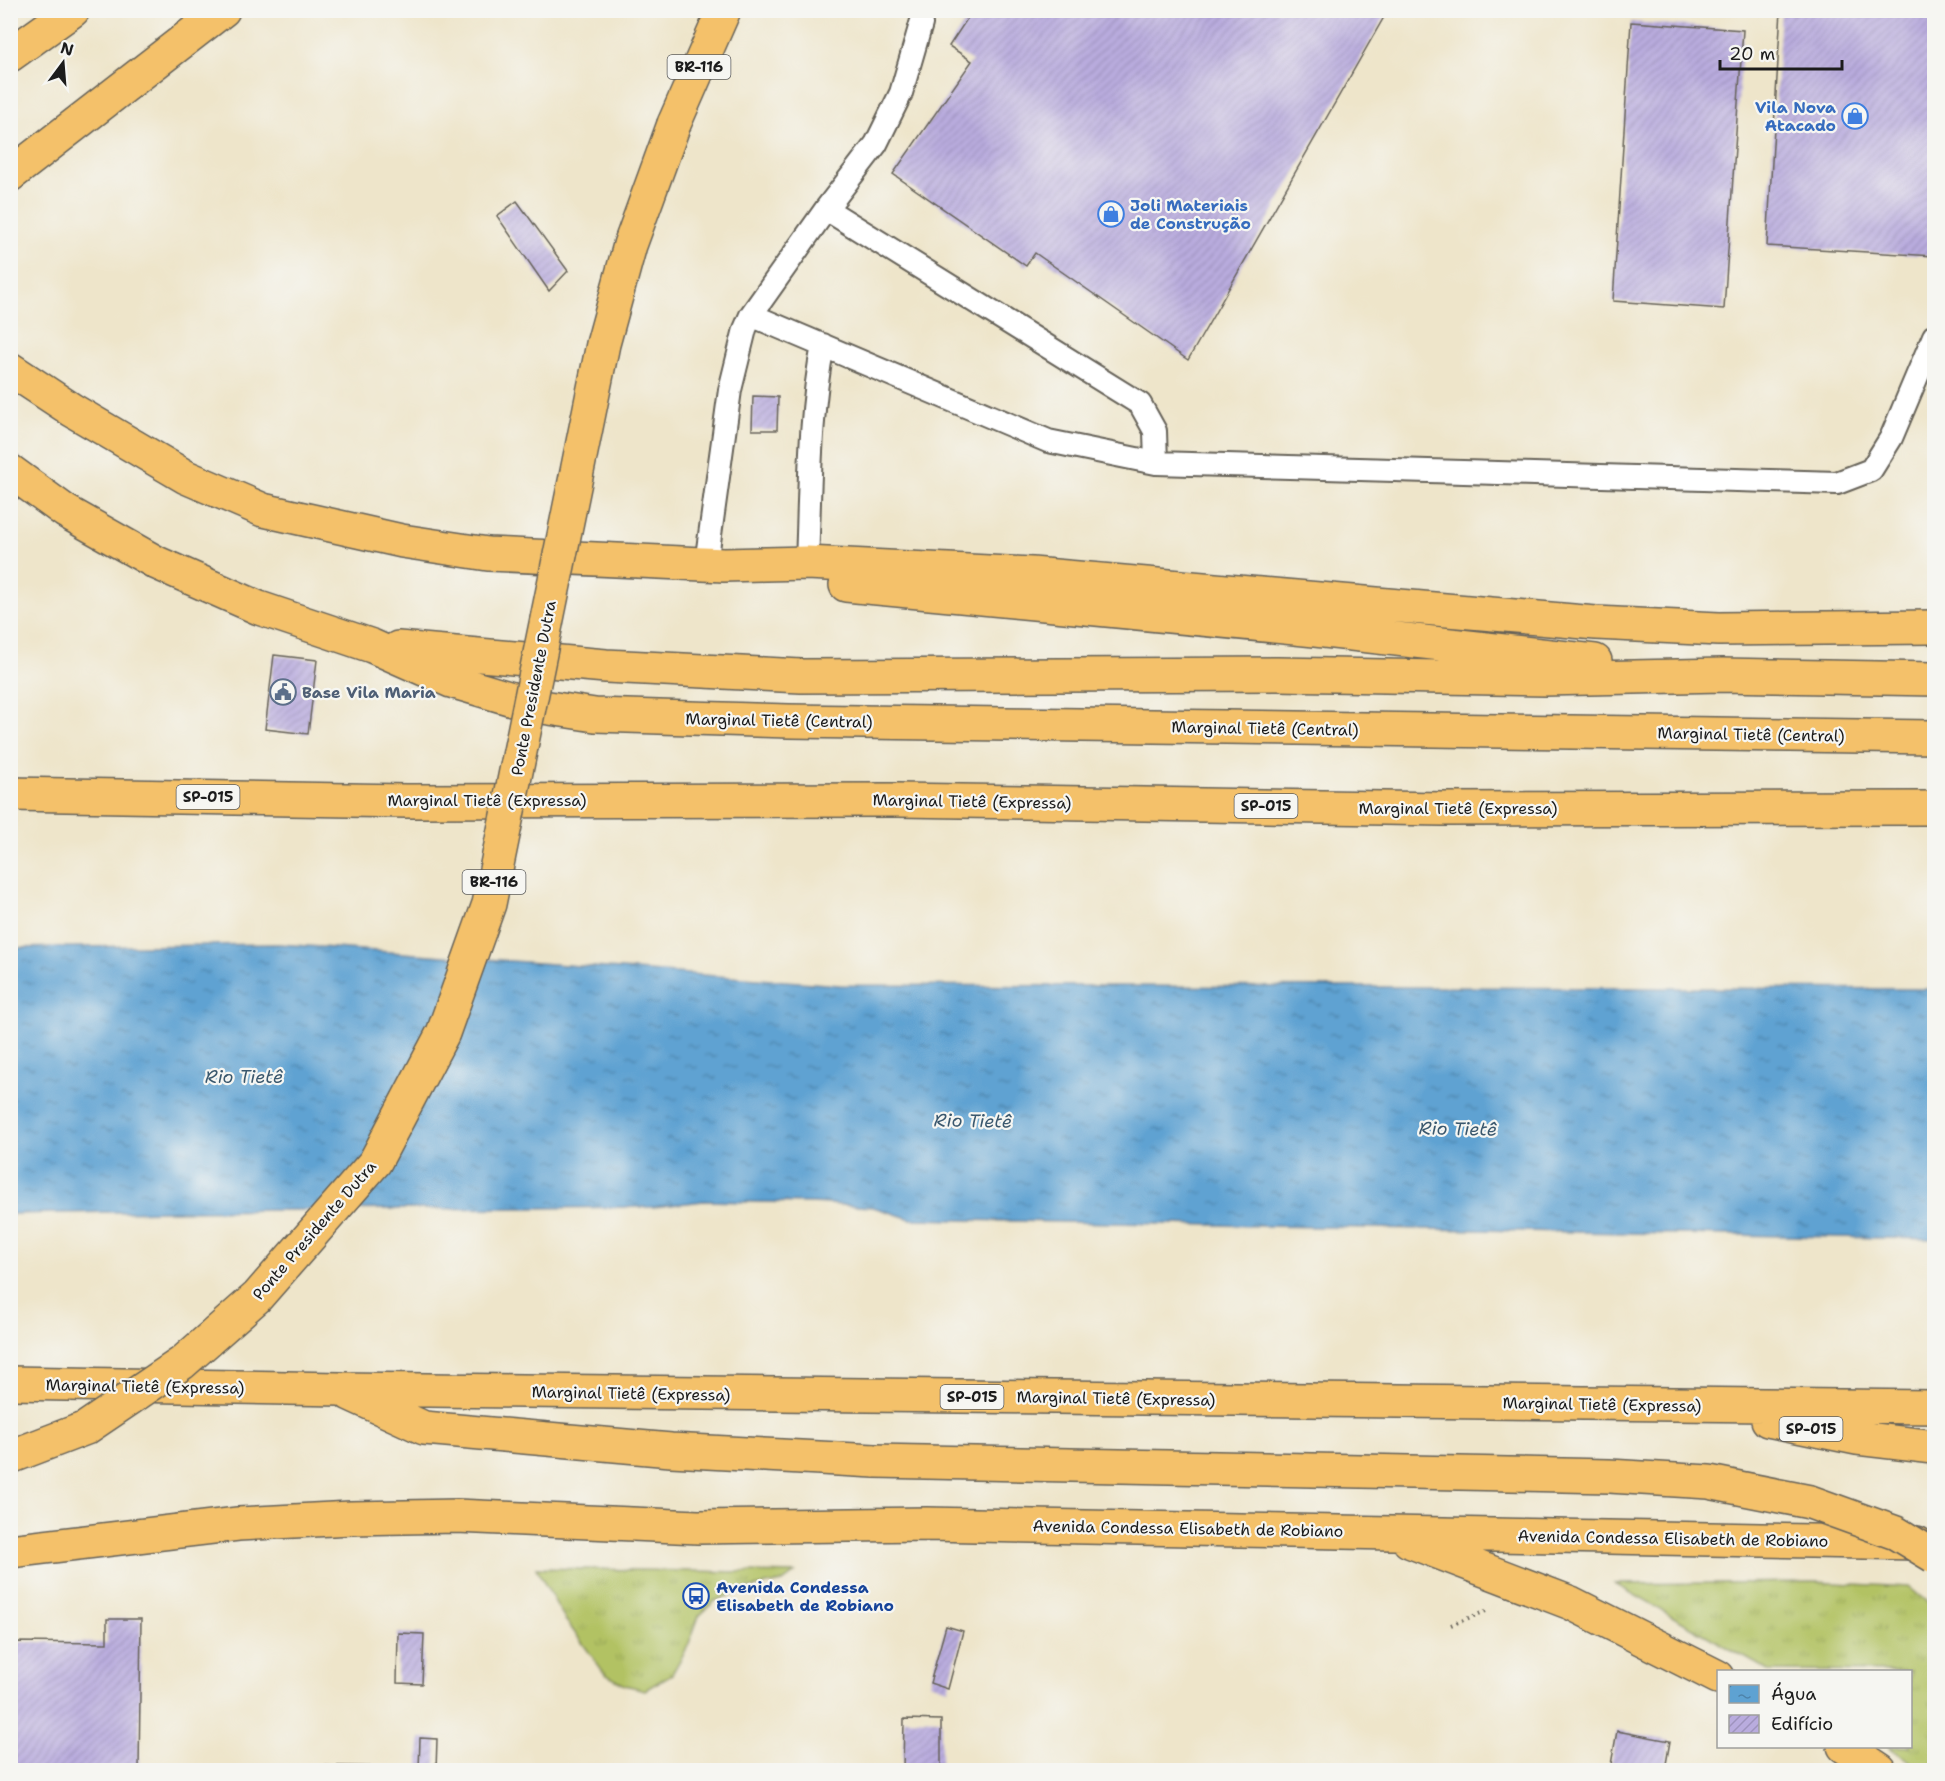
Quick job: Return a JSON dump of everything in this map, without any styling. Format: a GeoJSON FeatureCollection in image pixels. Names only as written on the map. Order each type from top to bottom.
{"type":"FeatureCollection","features":[{"type":"Feature","properties":{"kind":"highway"},"geometry":{"type":"LineString","coordinates":[[10,56],[72,10]]}},
{"type":"Feature","properties":{"kind":"highway"},"geometry":{"type":"LineString","coordinates":[[10,175],[223,10]]}},
{"type":"Feature","properties":{"kind":"highway","name":"Ponte Presidente Dutra"},"geometry":{"type":"LineString","coordinates":[[10,1457],[86,1428],[182,1364],[257,1297],[375,1162],[443,1033],[489,904],[603,344],[630,245],[674,124],[724,10]]}},
{"type":"Feature","properties":{"kind":"highway"},"geometry":{"type":"LineString","coordinates":[[10,369],[72,410],[186,477],[263,510],[402,541],[488,554],[706,564],[807,563],[1032,574],[1596,623],[1719,629],[1935,627]]}},
{"type":"Feature","properties":{"kind":"highway"},"geometry":{"type":"LineString","coordinates":[[10,471],[65,511],[157,563],[259,608],[372,646],[606,666],[801,676],[1278,674],[1545,679],[1722,675],[1935,679]]}},
{"type":"Feature","properties":{"kind":"highway"},"geometry":{"type":"LineString","coordinates":[[807,563],[838,584],[854,587],[1315,630],[1722,675]]}},
{"type":"Feature","properties":{"kind":"highway","name":"Marginal Tietê (Central)"},"geometry":{"type":"LineString","coordinates":[[372,646],[451,681],[536,706],[595,715],[789,721],[1935,737]]}},
{"type":"Feature","properties":{"kind":"highway","name":"Marginal Tietê (Expressa)"},"geometry":{"type":"LineString","coordinates":[[10,794],[406,801],[898,800],[1443,808],[1935,808]]}},
{"type":"Feature","properties":{"kind":"highway","name":"Marginal Tietê (Expressa)"},"geometry":{"type":"LineString","coordinates":[[10,1383],[340,1389],[1935,1407]]}},
{"type":"Feature","properties":{"kind":"highway"},"geometry":{"type":"LineString","coordinates":[[340,1389],[424,1428],[670,1450],[875,1461],[1609,1476],[1709,1482],[1809,1502],[1896,1533],[1935,1556]]}},
{"type":"Feature","properties":{"kind":"highway","name":"SP-015"},"geometry":{"type":"LineString","coordinates":[[1689,1405],[1857,1438],[1935,1447]]}},
{"type":"Feature","properties":{"kind":"highway","name":"Avenida Condessa Elisabeth de Robiano"},"geometry":{"type":"LineString","coordinates":[[10,1551],[238,1524],[351,1518],[457,1516],[698,1527],[927,1524],[1935,1543]]}},
{"type":"Feature","properties":{"kind":"highway"},"geometry":{"type":"LineString","coordinates":[[1385,1532],[1571,1603],[1717,1676]]}},
{"type":"Feature","properties":{"kind":"highway"},"geometry":{"type":"LineString","coordinates":[[1847,1748],[1880,1770]]}},
{"type":"Feature","properties":{"kind":"lane"},"geometry":{"type":"LineString","coordinates":[[706,564],[730,390],[742,337],[751,315],[826,209],[876,144],[901,93],[921,24]]}},
{"type":"Feature","properties":{"kind":"lane"},"geometry":{"type":"LineString","coordinates":[[826,209],[1140,404],[1155,432],[1156,463]]}},
{"type":"Feature","properties":{"kind":"lane"},"geometry":{"type":"LineString","coordinates":[[751,315],[1048,441],[1156,463],[1837,483],[1871,470],[1891,438],[1935,336]]}},
{"type":"Feature","properties":{"kind":"lane"},"geometry":{"type":"LineString","coordinates":[[807,563],[812,427],[823,345]]}},
{"type":"Feature","properties":{"kind":"green space"},"geometry":{"type":"Polygon","coordinates":[[[536,1568],[795,1573],[783,1582],[745,1589],[715,1601],[699,1616],[688,1646],[672,1674],[645,1690],[625,1685],[605,1674],[564,1618],[536,1568]]]}},
{"type":"Feature","properties":{"kind":"green space"},"geometry":{"type":"Polygon","coordinates":[[[1816,1582],[1909,1587],[1934,1608],[1934,1770],[1922,1770],[1890,1748],[1912,1748],[1912,1670],[1767,1670],[1615,1584],[1816,1582]]]}},
{"type":"Feature","properties":{"kind":"water","name":"Rio Tietê"},"geometry":{"type":"Polygon","coordinates":[[[279,944],[840,985],[1934,989],[1934,1239],[911,1219],[873,1207],[813,1203],[703,1201],[654,1207],[11,1214],[10,948],[279,944]]]}},
{"type":"Feature","properties":{"kind":"building","name":"Joli Materiais de Construção"},"geometry":{"type":"Polygon","coordinates":[[[973,10],[1388,10],[1188,360],[1035,253],[1026,266],[893,174],[972,61],[949,46],[973,10]]]}},
{"type":"Feature","properties":{"kind":"building","name":"Vila Nova Atacado"},"geometry":{"type":"Polygon","coordinates":[[[1781,10],[1934,10],[1934,256],[1767,246],[1781,10]]]}},
{"type":"Feature","properties":{"kind":"building"},"geometry":{"type":"Polygon","coordinates":[[[1631,22],[1743,30],[1724,309],[1613,301],[1631,22]]]}},
{"type":"Feature","properties":{"kind":"building"},"geometry":{"type":"Polygon","coordinates":[[[517,201],[568,271],[549,291],[497,216],[517,201]]]}},
{"type":"Feature","properties":{"kind":"building"},"geometry":{"type":"Polygon","coordinates":[[[753,396],[778,397],[777,430],[752,430],[753,396]]]}},
{"type":"Feature","properties":{"kind":"building"},"geometry":{"type":"Polygon","coordinates":[[[274,655],[317,660],[308,734],[265,729],[274,655]]]}},
{"type":"Feature","properties":{"kind":"building"},"geometry":{"type":"Polygon","coordinates":[[[107,1619],[141,1619],[139,1770],[10,1770],[12,1642],[107,1643],[107,1619]]]}},
{"type":"Feature","properties":{"kind":"building"},"geometry":{"type":"Polygon","coordinates":[[[946,1626],[963,1631],[948,1689],[930,1683],[946,1626]]]}},
{"type":"Feature","properties":{"kind":"building"},"geometry":{"type":"Polygon","coordinates":[[[398,1633],[424,1634],[422,1684],[397,1683],[398,1633]]]}},
{"type":"Feature","properties":{"kind":"building"},"geometry":{"type":"Polygon","coordinates":[[[904,1719],[941,1720],[941,1770],[903,1770],[904,1719]]]}},
{"type":"Feature","properties":{"kind":"building"},"geometry":{"type":"Polygon","coordinates":[[[1617,1731],[1670,1741],[1665,1770],[1610,1770],[1617,1731]]]}},
{"type":"Feature","properties":{"kind":"building"},"geometry":{"type":"Polygon","coordinates":[[[420,1738],[437,1739],[436,1770],[419,1770],[420,1738]]]}},
{"type":"Feature","properties":{"kind":"building"},"geometry":{"type":"Polygon","coordinates":[[[301,1765],[389,1767],[389,1770],[301,1770],[301,1765]]]}},
{"type":"Feature","properties":{"kind":"place","name":"Vila Nova Atacado"},"geometry":{"type":"Point","coordinates":[1855,116]}},
{"type":"Feature","properties":{"kind":"place","name":"Joli Materiais de Construção"},"geometry":{"type":"Point","coordinates":[1111,214]}},
{"type":"Feature","properties":{"kind":"place","name":"Base Vila Maria"},"geometry":{"type":"Point","coordinates":[283,692]}},
{"type":"Feature","properties":{"kind":"place","name":"Avenida Condessa Elisabeth de Robiano"},"geometry":{"type":"Point","coordinates":[696,1596]}}]}
